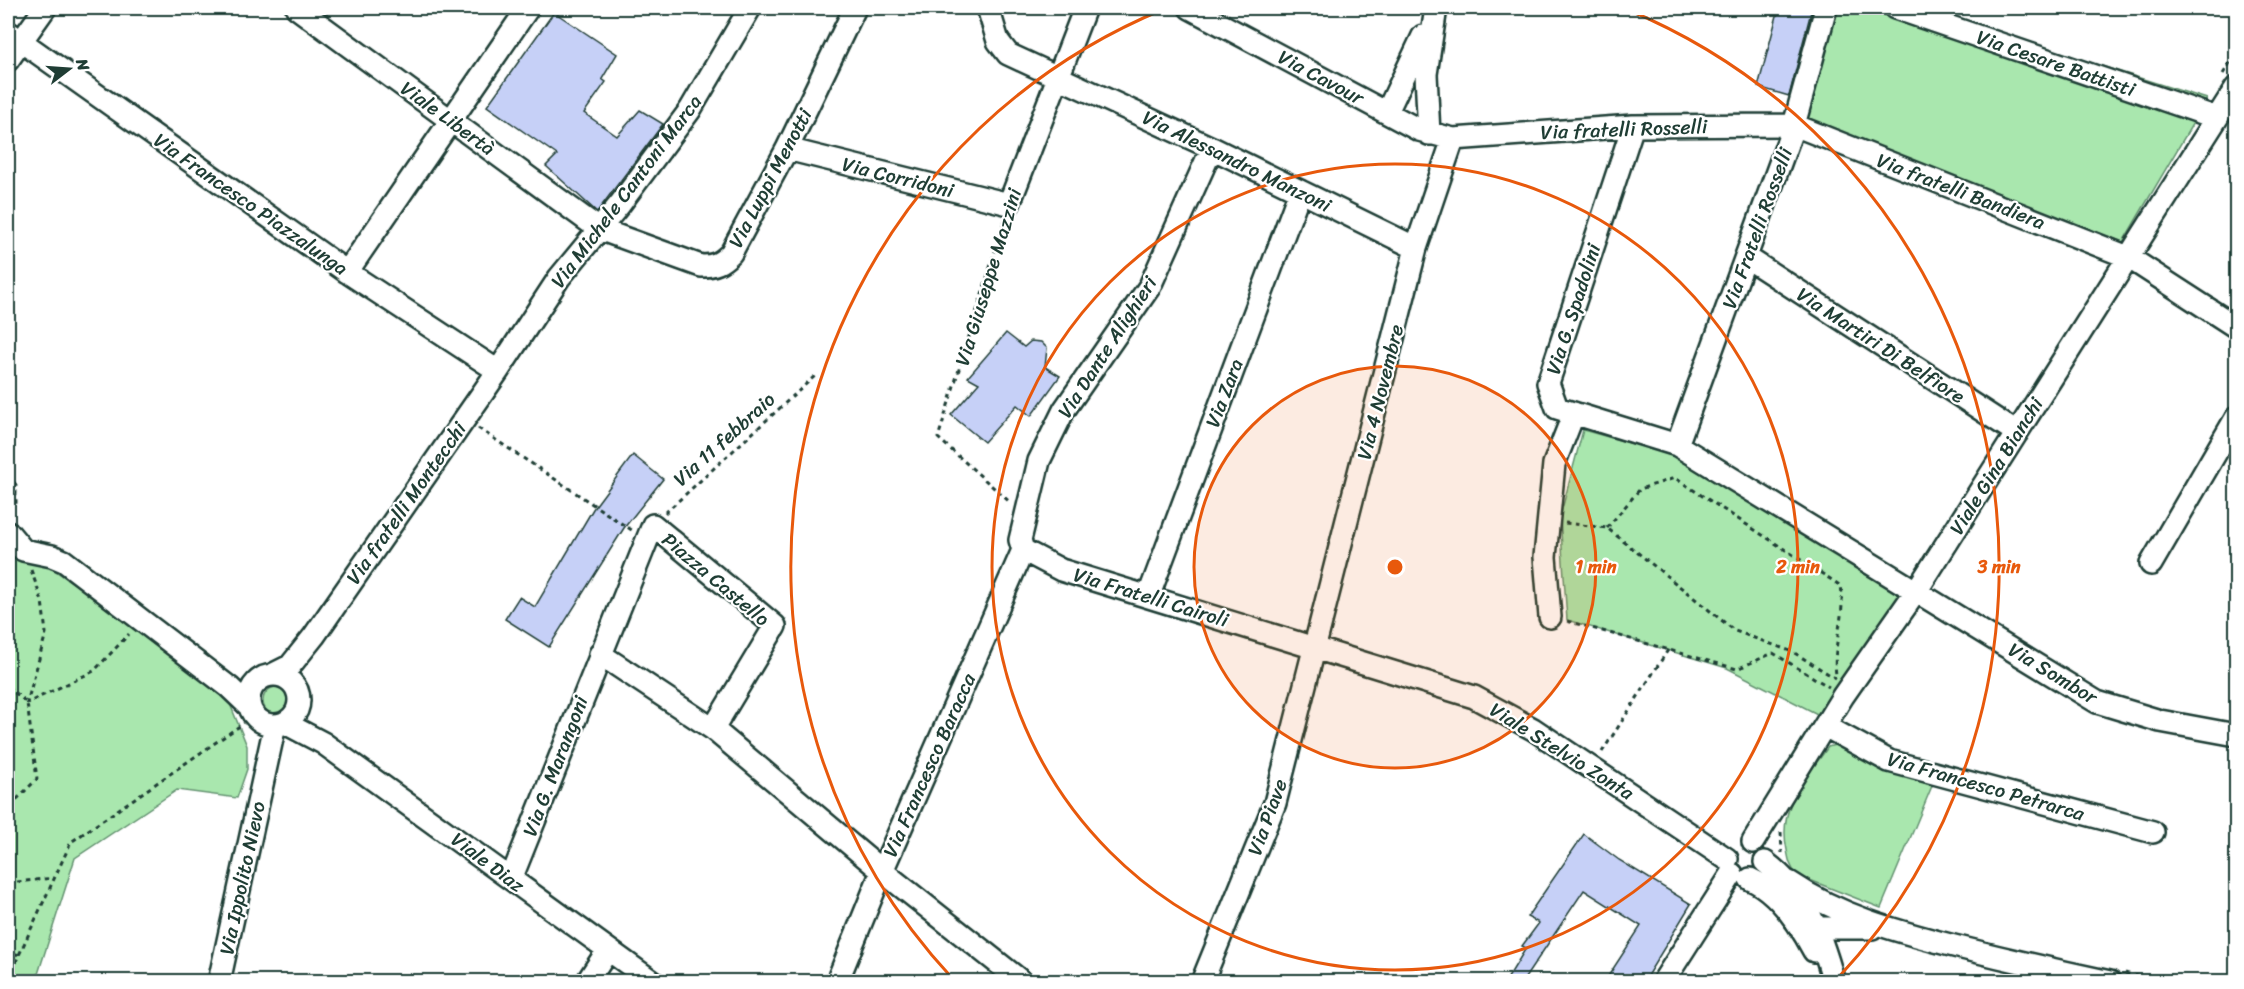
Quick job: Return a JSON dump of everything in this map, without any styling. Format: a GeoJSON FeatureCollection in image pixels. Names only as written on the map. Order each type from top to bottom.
{"type":"FeatureCollection","features":[{"type":"Feature","properties":{"kind":"street"},"geometry":{"type":"LineString","coordinates":[[8,60],[14,36],[45,8]]}},
{"type":"Feature","properties":{"kind":"street","name":"Viale Libertà"},"geometry":{"type":"LineString","coordinates":[[297,8],[599,229]]}},
{"type":"Feature","properties":{"kind":"street"},"geometry":{"type":"LineString","coordinates":[[347,272],[528,8]]}},
{"type":"Feature","properties":{"kind":"street","name":"Via Michele Cantoni Marca"},"geometry":{"type":"LineString","coordinates":[[498,371],[559,278],[690,110],[750,8]]}},
{"type":"Feature","properties":{"kind":"street","name":"Via Luppi Menotti"},"geometry":{"type":"LineString","coordinates":[[599,229],[701,266],[721,263],[731,254],[787,149],[855,8]]}},
{"type":"Feature","properties":{"kind":"street","name":"Via Alessandro Manzoni"},"geometry":{"type":"LineString","coordinates":[[988,8],[998,41],[1008,54],[1212,148],[1416,248]]}},
{"type":"Feature","properties":{"kind":"street","name":"Via Giuseppe Mazzini"},"geometry":{"type":"LineString","coordinates":[[1009,204],[1085,8]]}},
{"type":"Feature","properties":{"kind":"street","name":"Via Cavour"},"geometry":{"type":"LineString","coordinates":[[1190,8],[1429,134],[1454,139]]}},
{"type":"Feature","properties":{"kind":"street"},"geometry":{"type":"LineString","coordinates":[[1388,112],[1436,8]]}},
{"type":"Feature","properties":{"kind":"street"},"geometry":{"type":"LineString","coordinates":[[1429,134],[1426,74],[1436,8]]}},
{"type":"Feature","properties":{"kind":"street","name":"Via Fratelli Rosselli"},"geometry":{"type":"LineString","coordinates":[[1677,445],[1794,125],[1826,8]]}},
{"type":"Feature","properties":{"kind":"street","name":"Via Cesare Battisti"},"geometry":{"type":"LineString","coordinates":[[1895,8],[2217,118]]}},
{"type":"Feature","properties":{"kind":"street","name":"Via Francesco Piazzalunga"},"geometry":{"type":"LineString","coordinates":[[14,36],[347,272],[498,371]]}},
{"type":"Feature","properties":{"kind":"street","name":"Viale Gina Bianchi"},"geometry":{"type":"LineString","coordinates":[[1753,842],[1825,726],[1843,688],[1917,590],[2217,118],[2227,85]]}},
{"type":"Feature","properties":{"kind":"street","name":"Via fratelli Rosselli"},"geometry":{"type":"LineString","coordinates":[[1454,139],[1633,126],[1794,125]]}},
{"type":"Feature","properties":{"kind":"street","name":"Via fratelli Bandiera"},"geometry":{"type":"LineString","coordinates":[[1794,125],[2128,257],[2236,327]]}},
{"type":"Feature","properties":{"kind":"street","name":"Via G. Spadolini"},"geometry":{"type":"LineString","coordinates":[[1633,126],[1548,383],[1557,408],[1677,445]]}},
{"type":"Feature","properties":{"kind":"street","name":"Via 4 Novembre"},"geometry":{"type":"LineString","coordinates":[[1316,647],[1416,248],[1454,139]]}},
{"type":"Feature","properties":{"kind":"street","name":"Via Dante Alighieri"},"geometry":{"type":"LineString","coordinates":[[1026,516],[1039,461],[1064,410],[1150,286],[1212,148]]}},
{"type":"Feature","properties":{"kind":"street","name":"Via Corridoni"},"geometry":{"type":"LineString","coordinates":[[787,149],[1009,204]]}},
{"type":"Feature","properties":{"kind":"street","name":"Via Zara"},"geometry":{"type":"LineString","coordinates":[[1149,595],[1300,191]]}},
{"type":"Feature","properties":{"kind":"street","name":"Via Martiri Di Belfiore"},"geometry":{"type":"LineString","coordinates":[[1746,257],[2017,433]]}},
{"type":"Feature","properties":{"kind":"street","name":"Via fratelli Montecchi"},"geometry":{"type":"LineString","coordinates":[[314,636],[498,371]]}},
{"type":"Feature","properties":{"kind":"street"},"geometry":{"type":"LineString","coordinates":[[1550,617],[1545,557],[1554,464],[1574,414]]}},
{"type":"Feature","properties":{"kind":"street"},"geometry":{"type":"LineString","coordinates":[[2151,564],[2236,418]]}},
{"type":"Feature","properties":{"kind":"street","name":"Via Sombor"},"geometry":{"type":"LineString","coordinates":[[1677,445],[2097,702],[2160,721],[2236,735]]}},
{"type":"Feature","properties":{"kind":"street"},"geometry":{"type":"LineString","coordinates":[[1023,550],[1020,540],[1026,516]]}},
{"type":"Feature","properties":{"kind":"street"},"geometry":{"type":"LineString","coordinates":[[8,532],[15,552],[52,556],[64,561],[140,622],[229,687],[267,725],[280,724],[323,743]]}},
{"type":"Feature","properties":{"kind":"street","name":"Piazza Castello"},"geometry":{"type":"LineString","coordinates":[[600,654],[649,533],[775,626],[713,729]]}},
{"type":"Feature","properties":{"kind":"street","name":"Via Fratelli Cairoli"},"geometry":{"type":"LineString","coordinates":[[1023,550],[1060,570],[1316,647]]}},
{"type":"Feature","properties":{"kind":"street","name":"Via Francesco Baracca"},"geometry":{"type":"LineString","coordinates":[[837,981],[882,871],[1023,550]]}},
{"type":"Feature","properties":{"kind":"street"},"geometry":{"type":"LineString","coordinates":[[265,775],[252,712],[250,690],[268,676],[290,666],[314,636]]}},
{"type":"Feature","properties":{"kind":"street"},"geometry":{"type":"LineString","coordinates":[[280,724],[296,713],[299,668],[314,636]]}},
{"type":"Feature","properties":{"kind":"street","name":"Viale Stelvio Zonta"},"geometry":{"type":"LineString","coordinates":[[1316,647],[1474,697],[1533,729],[1736,871],[1760,884],[1782,905],[1805,934],[1832,981]]}},
{"type":"Feature","properties":{"kind":"street","name":"Via Piave"},"geometry":{"type":"LineString","coordinates":[[1202,981],[1275,803],[1316,647]]}},
{"type":"Feature","properties":{"kind":"street"},"geometry":{"type":"LineString","coordinates":[[600,654],[713,729],[882,871],[1022,981]]}},
{"type":"Feature","properties":{"kind":"street","name":"Via G. Marangoni"},"geometry":{"type":"LineString","coordinates":[[511,879],[600,654]]}},
{"type":"Feature","properties":{"kind":"street"},"geometry":{"type":"LineString","coordinates":[[200,664],[231,680],[282,676],[298,692],[305,717],[323,743]]}},
{"type":"Feature","properties":{"kind":"street","name":"Via Ippolito Nievo"},"geometry":{"type":"LineString","coordinates":[[219,981],[265,775],[280,724]]}},
{"type":"Feature","properties":{"kind":"street","name":"Via Francesco Petrarca"},"geometry":{"type":"LineString","coordinates":[[1825,726],[1902,765],[2153,832]]}},
{"type":"Feature","properties":{"kind":"street","name":"Viale Diaz"},"geometry":{"type":"LineString","coordinates":[[323,743],[653,981]]}},
{"type":"Feature","properties":{"kind":"street"},"geometry":{"type":"LineString","coordinates":[[1663,981],[1736,871],[1736,844],[1753,842]]}},
{"type":"Feature","properties":{"kind":"street","name":"Viale Stelvio Zonta"},"geometry":{"type":"LineString","coordinates":[[1753,842],[1780,869],[1802,897],[1816,928],[1832,981]]}},
{"type":"Feature","properties":{"kind":"street"},"geometry":{"type":"LineString","coordinates":[[1736,871],[1760,873],[1780,869],[1815,900],[1884,928],[2032,966],[2113,976]]}},
{"type":"Feature","properties":{"kind":"street"},"geometry":{"type":"LineString","coordinates":[[1782,905],[1792,909],[1816,928],[1884,928]]}},
{"type":"Feature","properties":{"kind":"street"},"geometry":{"type":"LineString","coordinates":[[587,981],[608,950]]}},
{"type":"Feature","properties":{"kind":"path"},"geometry":{"type":"LineString","coordinates":[[2227,85],[2236,52]]}},
{"type":"Feature","properties":{"kind":"path","name":"Via Giuseppe Mazzini"},"geometry":{"type":"LineString","coordinates":[[1009,204],[938,438],[1026,516]]}},
{"type":"Feature","properties":{"kind":"path","name":"Via 11 febbraio"},"geometry":{"type":"LineString","coordinates":[[649,533],[816,375]]}},
{"type":"Feature","properties":{"kind":"path"},"geometry":{"type":"LineString","coordinates":[[464,419],[649,533]]}},
{"type":"Feature","properties":{"kind":"path"},"geometry":{"type":"LineString","coordinates":[[8,475],[16,484],[16,505]]}},
{"type":"Feature","properties":{"kind":"path"},"geometry":{"type":"LineString","coordinates":[[1607,528],[1640,489],[1675,478],[1841,586],[1844,606],[1834,659],[1843,688]]}},
{"type":"Feature","properties":{"kind":"path"},"geometry":{"type":"LineString","coordinates":[[1548,521],[1607,528],[1735,631],[1793,652],[1843,688]]}},
{"type":"Feature","properties":{"kind":"path"},"geometry":{"type":"LineString","coordinates":[[8,808],[37,779],[27,703],[46,633],[42,601],[15,552]]}},
{"type":"Feature","properties":{"kind":"path"},"geometry":{"type":"LineString","coordinates":[[1550,617],[1737,669],[1773,653],[1843,688]]}},
{"type":"Feature","properties":{"kind":"path"},"geometry":{"type":"LineString","coordinates":[[27,703],[94,671],[140,622]]}},
{"type":"Feature","properties":{"kind":"path"},"geometry":{"type":"LineString","coordinates":[[1591,768],[1668,650]]}},
{"type":"Feature","properties":{"kind":"path"},"geometry":{"type":"LineString","coordinates":[[8,687],[27,703]]}},
{"type":"Feature","properties":{"kind":"path"},"geometry":{"type":"LineString","coordinates":[[8,979],[70,842],[252,712]]}},
{"type":"Feature","properties":{"kind":"path"},"geometry":{"type":"LineString","coordinates":[[1780,869],[1782,828]]}},
{"type":"Feature","properties":{"kind":"path"},"geometry":{"type":"LineString","coordinates":[[8,889],[8,881],[54,878]]}},
{"type":"Feature","properties":{"kind":"path"},"geometry":{"type":"LineString","coordinates":[[8,949],[18,956]]}},
{"type":"Feature","properties":{"kind":"path"},"geometry":{"type":"LineString","coordinates":[[2113,976],[2161,981]]}},
{"type":"Feature","properties":{"kind":"green space"},"geometry":{"type":"Polygon","coordinates":[[[1838,8],[1916,8],[2207,99],[2123,242],[1804,124],[1838,8]]]}},
{"type":"Feature","properties":{"kind":"green space"},"geometry":{"type":"Polygon","coordinates":[[[1583,430],[1673,455],[1909,600],[1827,719],[1727,668],[1567,620],[1560,517],[1583,430]]]}},
{"type":"Feature","properties":{"kind":"green space"},"geometry":{"type":"Polygon","coordinates":[[[30,553],[197,670],[226,694],[247,746],[247,769],[237,798],[177,790],[75,858],[38,974],[49,981],[8,981],[8,558],[30,553]]]}},
{"type":"Feature","properties":{"kind":"green space"},"geometry":{"type":"Polygon","coordinates":[[[277,687],[287,691],[291,701],[287,711],[277,715],[267,711],[263,701],[267,691],[277,687]]]}},
{"type":"Feature","properties":{"kind":"green space"},"geometry":{"type":"Polygon","coordinates":[[[1835,745],[1932,786],[1881,908],[1797,875],[1789,861],[1785,835],[1790,807],[1802,783],[1828,747],[1835,745]]]}},
{"type":"Feature","properties":{"kind":"building"},"geometry":{"type":"Polygon","coordinates":[[[1779,8],[1812,8],[1789,96],[1758,87],[1779,8]]]}},
{"type":"Feature","properties":{"kind":"building"},"geometry":{"type":"Polygon","coordinates":[[[554,12],[617,54],[602,79],[606,82],[584,113],[617,136],[640,110],[663,124],[597,212],[546,166],[557,155],[487,106],[554,12]]]}},
{"type":"Feature","properties":{"kind":"building"},"geometry":{"type":"Polygon","coordinates":[[[1006,333],[1024,347],[1031,341],[1041,342],[1047,348],[1045,367],[1060,376],[1031,416],[1017,405],[984,442],[951,415],[979,383],[968,377],[1006,333]]]}},
{"type":"Feature","properties":{"kind":"building"},"geometry":{"type":"Polygon","coordinates":[[[633,455],[663,479],[624,528],[549,647],[505,619],[519,597],[535,607],[593,509],[633,455]]]}},
{"type":"Feature","properties":{"kind":"building"},"geometry":{"type":"Polygon","coordinates":[[[1584,834],[1619,860],[1691,904],[1644,981],[1605,981],[1641,926],[1584,890],[1523,981],[1506,981],[1526,948],[1522,946],[1539,923],[1527,917],[1584,834]]]}}]}
